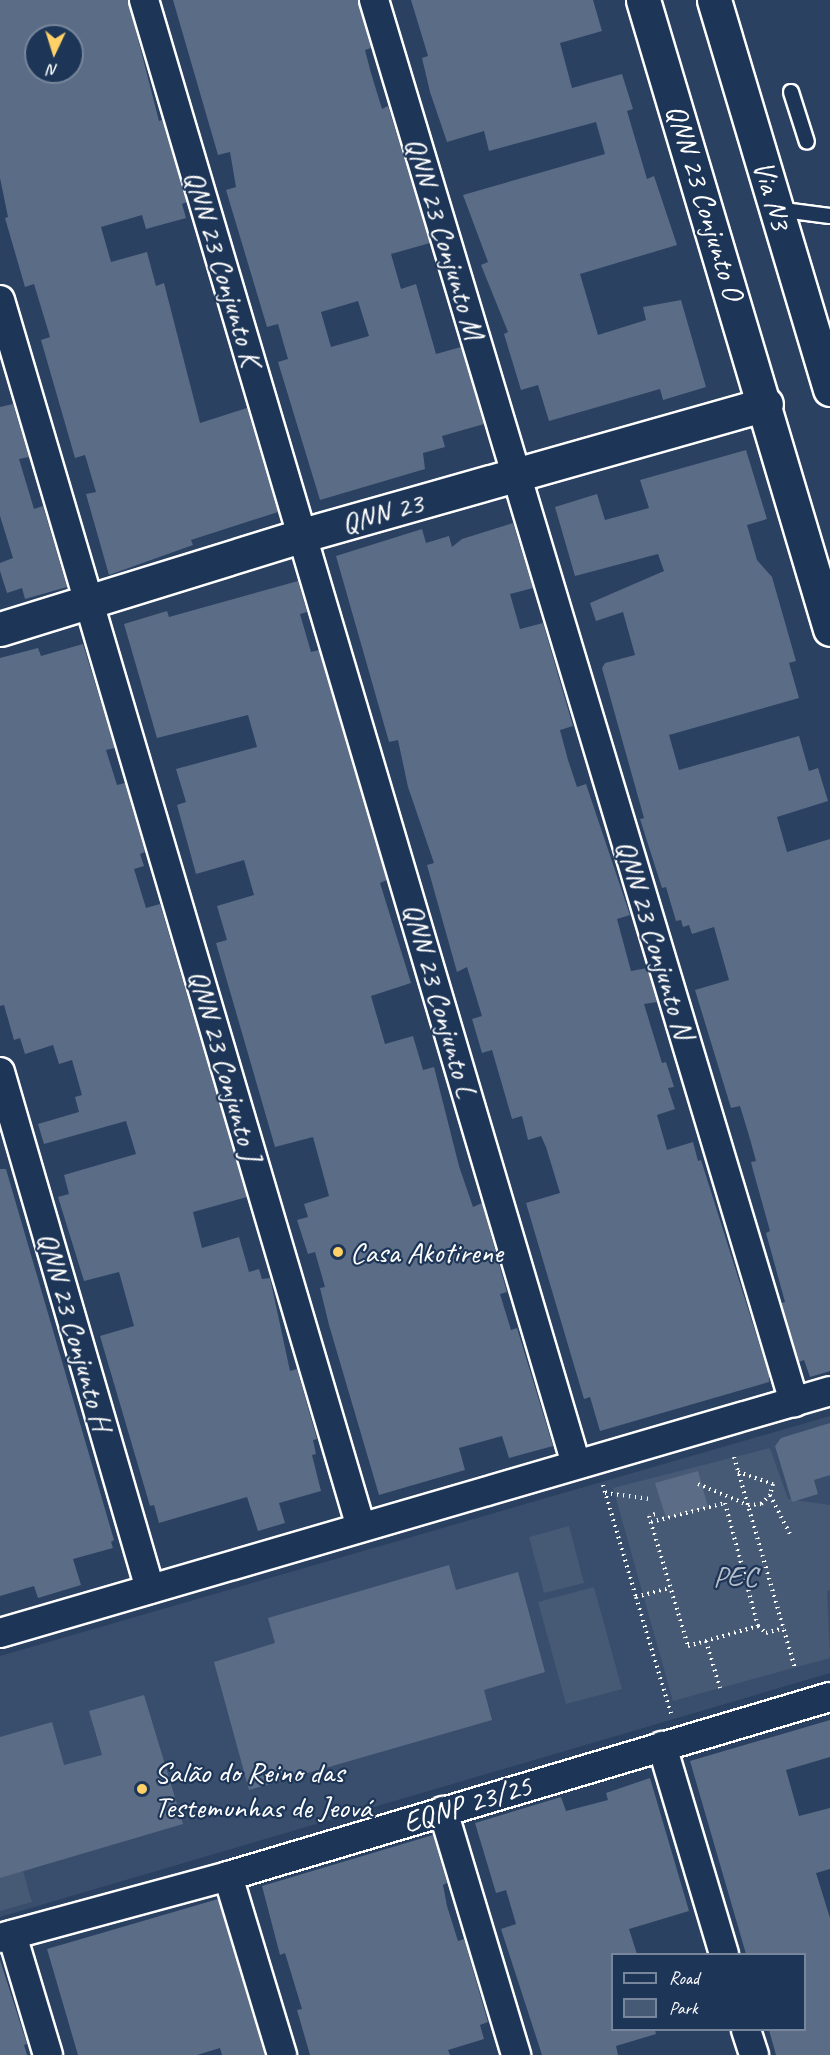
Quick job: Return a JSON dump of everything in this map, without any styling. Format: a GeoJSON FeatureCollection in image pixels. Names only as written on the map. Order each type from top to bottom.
{"type":"FeatureCollection","features":[{"type":"Feature","properties":{"kind":"main road","name":"QNN 23 Conjunto O"},"geometry":{"type":"LineString","coordinates":[[643,0],[766,404],[809,556]]}},
{"type":"Feature","properties":{"kind":"main road"},"geometry":{"type":"LineString","coordinates":[[696,0],[728,112],[793,268]]}},
{"type":"Feature","properties":{"kind":"main road","name":"Via N3"},"geometry":{"type":"LineString","coordinates":[[714,0],[829,382]]}},
{"type":"Feature","properties":{"kind":"main road","name":"QNN 23"},"geometry":{"type":"LineString","coordinates":[[0,629],[303,535],[766,404]]}},
{"type":"Feature","properties":{"kind":"main road"},"geometry":{"type":"LineString","coordinates":[[809,556],[830,605]]}},
{"type":"Feature","properties":{"kind":"main road"},"geometry":{"type":"LineString","coordinates":[[809,556],[830,629]]}},
{"type":"Feature","properties":{"kind":"street","name":"QNN 23 Conjunto K"},"geometry":{"type":"LineString","coordinates":[[144,0],[303,535]]}},
{"type":"Feature","properties":{"kind":"street","name":"QNN 23 Conjunto M"},"geometry":{"type":"LineString","coordinates":[[374,0],[517,476]]}},
{"type":"Feature","properties":{"kind":"street","name":"QNN 23 Conjunto J"},"geometry":{"type":"LineString","coordinates":[[0,300],[362,1527]]}},
{"type":"Feature","properties":{"kind":"street","name":"QNN 23 Conjunto N"},"geometry":{"type":"LineString","coordinates":[[517,476],[794,1402]]}},
{"type":"Feature","properties":{"kind":"street","name":"QNN 23 Conjunto L"},"geometry":{"type":"LineString","coordinates":[[303,535],[576,1464]]}},
{"type":"Feature","properties":{"kind":"street","name":"QNN 23 Conjunto H"},"geometry":{"type":"LineString","coordinates":[[0,1072],[150,1589]]}},
{"type":"Feature","properties":{"kind":"street"},"geometry":{"type":"LineString","coordinates":[[0,1633],[830,1391]]}},
{"type":"Feature","properties":{"kind":"street","name":"EQNP 23/25"},"geometry":{"type":"LineString","coordinates":[[6,1937],[228,1876],[830,1696]]}},
{"type":"Feature","properties":{"kind":"street"},"geometry":{"type":"LineString","coordinates":[[662,1746],[724,1953]]}},
{"type":"Feature","properties":{"kind":"street"},"geometry":{"type":"LineString","coordinates":[[443,1811],[516,2055]]}},
{"type":"Feature","properties":{"kind":"street"},"geometry":{"type":"LineString","coordinates":[[228,1876],[282,2055]]}},
{"type":"Feature","properties":{"kind":"street"},"geometry":{"type":"LineString","coordinates":[[6,1937],[48,2055]]}},
{"type":"Feature","properties":{"kind":"street"},"geometry":{"type":"LineString","coordinates":[[746,2031],[754,2055]]}},
{"type":"Feature","properties":{"kind":"lane"},"geometry":{"type":"LineString","coordinates":[[791,92],[807,142]]}},
{"type":"Feature","properties":{"kind":"lane"},"geometry":{"type":"LineString","coordinates":[[776,209],[830,216]]}},
{"type":"Feature","properties":{"kind":"path"},"geometry":{"type":"LineString","coordinates":[[734,1457],[795,1668]]}},
{"type":"Feature","properties":{"kind":"path"},"geometry":{"type":"LineString","coordinates":[[698,1484],[748,1505],[761,1504],[770,1495],[773,1484],[738,1472]]}},
{"type":"Feature","properties":{"kind":"path"},"geometry":{"type":"LineString","coordinates":[[602,1482],[672,1719]]}},
{"type":"Feature","properties":{"kind":"path"},"geometry":{"type":"LineString","coordinates":[[605,1493],[651,1499]]}},
{"type":"Feature","properties":{"kind":"path"},"geometry":{"type":"LineString","coordinates":[[770,1495],[791,1536]]}},
{"type":"Feature","properties":{"kind":"path"},"geometry":{"type":"LineString","coordinates":[[651,1522],[724,1503],[759,1626],[766,1633],[783,1628]]}},
{"type":"Feature","properties":{"kind":"path"},"geometry":{"type":"LineString","coordinates":[[655,1515],[649,1516],[687,1646],[759,1626]]}},
{"type":"Feature","properties":{"kind":"path"},"geometry":{"type":"LineString","coordinates":[[636,1597],[670,1588]]}},
{"type":"Feature","properties":{"kind":"path"},"geometry":{"type":"LineString","coordinates":[[706,1641],[720,1688]]}},
{"type":"Feature","properties":{"kind":"shaded area"},"geometry":{"type":"Polygon","coordinates":[[[830,1416],[830,1673],[0,1917],[0,1656],[830,1416]]]}},
{"type":"Feature","properties":{"kind":"green space","name":"PEC"},"geometry":{"type":"Polygon","coordinates":[[[770,1448],[788,1499],[830,1505],[830,1590],[827,1591],[830,1658],[673,1701],[613,1488],[770,1448]]]}},
{"type":"Feature","properties":{"kind":"green space"},"geometry":{"type":"Polygon","coordinates":[[[569,1526],[584,1583],[544,1593],[529,1537],[569,1526]]]}},
{"type":"Feature","properties":{"kind":"green space"},"geometry":{"type":"Polygon","coordinates":[[[594,1587],[622,1689],[566,1704],[538,1602],[594,1587]]]}},
{"type":"Feature","properties":{"kind":"green space"},"geometry":{"type":"Polygon","coordinates":[[[0,1792],[32,1902],[0,1911],[0,1792]]]}},
{"type":"Feature","properties":{"kind":"building"},"geometry":{"type":"Polygon","coordinates":[[[0,0],[128,0],[159,121],[162,120],[187,202],[182,204],[186,218],[146,229],[142,215],[101,227],[111,262],[147,252],[156,286],[164,283],[200,423],[247,408],[278,512],[191,540],[193,545],[109,575],[86,494],[96,492],[85,455],[75,458],[41,340],[50,337],[34,284],[25,287],[5,218],[8,217],[0,178],[0,0]]]}},
{"type":"Feature","properties":{"kind":"building"},"geometry":{"type":"Polygon","coordinates":[[[173,0],[358,0],[371,48],[365,50],[371,73],[382,109],[388,106],[430,243],[391,254],[401,289],[416,284],[436,354],[461,347],[484,424],[442,436],[445,447],[423,453],[425,469],[320,500],[278,362],[288,359],[278,324],[267,327],[226,190],[236,187],[230,152],[218,155],[173,0]],[[358,301],[321,312],[331,347],[369,336],[358,301]]]}},
{"type":"Feature","properties":{"kind":"building"},"geometry":{"type":"Polygon","coordinates":[[[411,0],[593,0],[602,31],[560,43],[572,88],[622,74],[633,109],[627,111],[647,179],[654,176],[677,245],[580,274],[598,335],[646,320],[643,307],[681,300],[706,387],[663,400],[660,389],[549,421],[538,385],[521,390],[504,334],[508,332],[481,265],[488,262],[463,195],[605,154],[596,122],[489,151],[484,131],[447,142],[430,92],[422,58],[428,56],[411,0]]]}},
{"type":"Feature","properties":{"kind":"building"},"geometry":{"type":"Polygon","coordinates":[[[13,404],[29,457],[19,459],[34,509],[43,506],[67,587],[25,599],[22,588],[7,593],[0,571],[0,563],[13,558],[0,516],[0,407],[13,404]]]}},
{"type":"Feature","properties":{"kind":"building"},"geometry":{"type":"Polygon","coordinates":[[[746,450],[767,519],[747,525],[757,560],[772,577],[796,661],[789,663],[799,698],[669,735],[679,770],[799,736],[809,771],[818,768],[828,801],[777,817],[787,852],[830,839],[830,1371],[810,1377],[804,1360],[799,1362],[781,1303],[785,1302],[766,1233],[770,1231],[751,1162],[756,1161],[750,1139],[740,1106],[731,1108],[695,990],[729,980],[714,927],[692,934],[689,925],[683,927],[681,920],[676,921],[666,887],[662,888],[640,819],[644,818],[602,668],[605,663],[635,655],[623,612],[596,621],[590,603],[664,571],[658,554],[575,576],[555,507],[597,494],[605,520],[649,508],[640,480],[746,450]]]}},
{"type":"Feature","properties":{"kind":"building"},"geometry":{"type":"Polygon","coordinates":[[[513,523],[533,588],[510,594],[520,629],[543,623],[573,726],[560,730],[568,760],[577,787],[586,784],[630,915],[617,919],[631,971],[647,968],[657,1002],[644,1004],[662,1063],[666,1062],[674,1087],[668,1088],[675,1109],[657,1115],[667,1150],[693,1142],[698,1161],[701,1160],[769,1375],[769,1382],[600,1431],[590,1397],[584,1399],[526,1203],[560,1193],[541,1136],[528,1140],[522,1116],[512,1119],[492,1050],[482,1053],[472,1019],[482,1016],[467,967],[457,972],[427,865],[434,863],[408,787],[398,740],[389,742],[336,556],[422,529],[426,543],[449,536],[452,547],[462,539],[513,523]]]}},
{"type":"Feature","properties":{"kind":"building"},"geometry":{"type":"Polygon","coordinates":[[[298,581],[307,612],[300,614],[311,652],[319,650],[387,880],[380,883],[411,983],[371,996],[385,1044],[413,1036],[423,1070],[434,1067],[459,1166],[473,1207],[482,1203],[507,1292],[500,1294],[511,1330],[517,1328],[553,1446],[509,1458],[502,1436],[459,1448],[465,1470],[379,1495],[329,1325],[320,1288],[325,1287],[315,1252],[308,1254],[297,1220],[308,1217],[304,1204],[329,1196],[313,1137],[275,1147],[216,943],[227,940],[217,906],[254,895],[244,860],[196,874],[177,805],[186,802],[176,769],[257,747],[248,715],[157,738],[124,624],[167,611],[169,617],[298,581]]]}},
{"type":"Feature","properties":{"kind":"building"},"geometry":{"type":"Polygon","coordinates":[[[83,644],[115,748],[106,750],[117,785],[125,783],[145,852],[140,854],[144,866],[134,869],[146,908],[160,904],[247,1197],[193,1212],[202,1248],[239,1237],[249,1272],[259,1269],[262,1279],[270,1278],[290,1371],[297,1369],[317,1439],[313,1440],[316,1454],[312,1455],[321,1491],[279,1503],[285,1523],[258,1531],[247,1497],[159,1523],[154,1505],[150,1506],[100,1336],[134,1326],[119,1272],[84,1281],[58,1197],[69,1194],[64,1175],[136,1154],[126,1121],[44,1144],[38,1124],[79,1112],[75,1097],[82,1095],[72,1060],[59,1064],[53,1045],[25,1054],[20,1038],[14,1040],[4,1005],[0,1006],[0,658],[38,648],[41,656],[83,644]]]}},
{"type":"Feature","properties":{"kind":"building"},"geometry":{"type":"Polygon","coordinates":[[[0,1169],[6,1169],[114,1540],[111,1542],[113,1548],[73,1559],[81,1585],[38,1598],[34,1586],[0,1596],[0,1169]]]}},
{"type":"Feature","properties":{"kind":"building"},"geometry":{"type":"Polygon","coordinates":[[[830,1423],[830,1475],[814,1480],[818,1494],[792,1502],[775,1446],[781,1438],[830,1423]]]}},
{"type":"Feature","properties":{"kind":"building"},"geometry":{"type":"Polygon","coordinates":[[[698,1471],[708,1507],[666,1518],[655,1483],[698,1471]]]}},
{"type":"Feature","properties":{"kind":"building"},"geometry":{"type":"Polygon","coordinates":[[[449,1565],[456,1590],[518,1572],[545,1672],[484,1690],[492,1720],[249,1790],[214,1662],[275,1643],[268,1618],[449,1565]]]}},
{"type":"Feature","properties":{"kind":"building"},"geometry":{"type":"Polygon","coordinates":[[[144,1695],[183,1824],[0,1878],[0,1737],[52,1722],[64,1765],[102,1755],[89,1711],[144,1695]]]}},
{"type":"Feature","properties":{"kind":"building"},"geometry":{"type":"Polygon","coordinates":[[[830,1720],[830,1757],[786,1770],[799,1816],[830,1808],[830,1869],[816,1873],[830,1918],[830,2055],[776,2055],[769,2031],[806,2031],[806,1953],[746,1953],[690,1761],[830,1720]]]}},
{"type":"Feature","properties":{"kind":"building"},"geometry":{"type":"Polygon","coordinates":[[[650,1778],[689,1911],[629,1929],[637,1953],[611,1953],[611,2031],[655,2031],[656,2034],[616,2046],[618,2055],[542,2055],[501,1929],[516,1924],[506,1890],[496,1893],[475,1823],[561,1797],[566,1811],[608,1800],[606,1793],[650,1778]]]}},
{"type":"Feature","properties":{"kind":"building"},"geometry":{"type":"Polygon","coordinates":[[[433,1835],[447,1883],[443,1885],[447,1906],[458,1941],[464,1939],[488,2022],[480,2025],[484,2039],[448,2050],[450,2055],[310,2055],[297,2010],[302,2009],[285,1953],[280,1955],[262,1886],[433,1835]]]}},
{"type":"Feature","properties":{"kind":"building"},"geometry":{"type":"Polygon","coordinates":[[[218,1899],[265,2055],[222,2055],[220,2048],[197,2055],[78,2055],[47,1949],[218,1899]]]}},
{"type":"Feature","properties":{"kind":"building"},"geometry":{"type":"Polygon","coordinates":[[[0,1960],[27,2044],[24,2045],[27,2055],[0,2055],[0,1960]]]}},
{"type":"Feature","properties":{"kind":"place","name":"Casa Akotirene"},"geometry":{"type":"Point","coordinates":[338,1252]}},
{"type":"Feature","properties":{"kind":"place","name":"Salão do Reino das Testemunhas de Jeová"},"geometry":{"type":"Point","coordinates":[142,1789]}}]}
